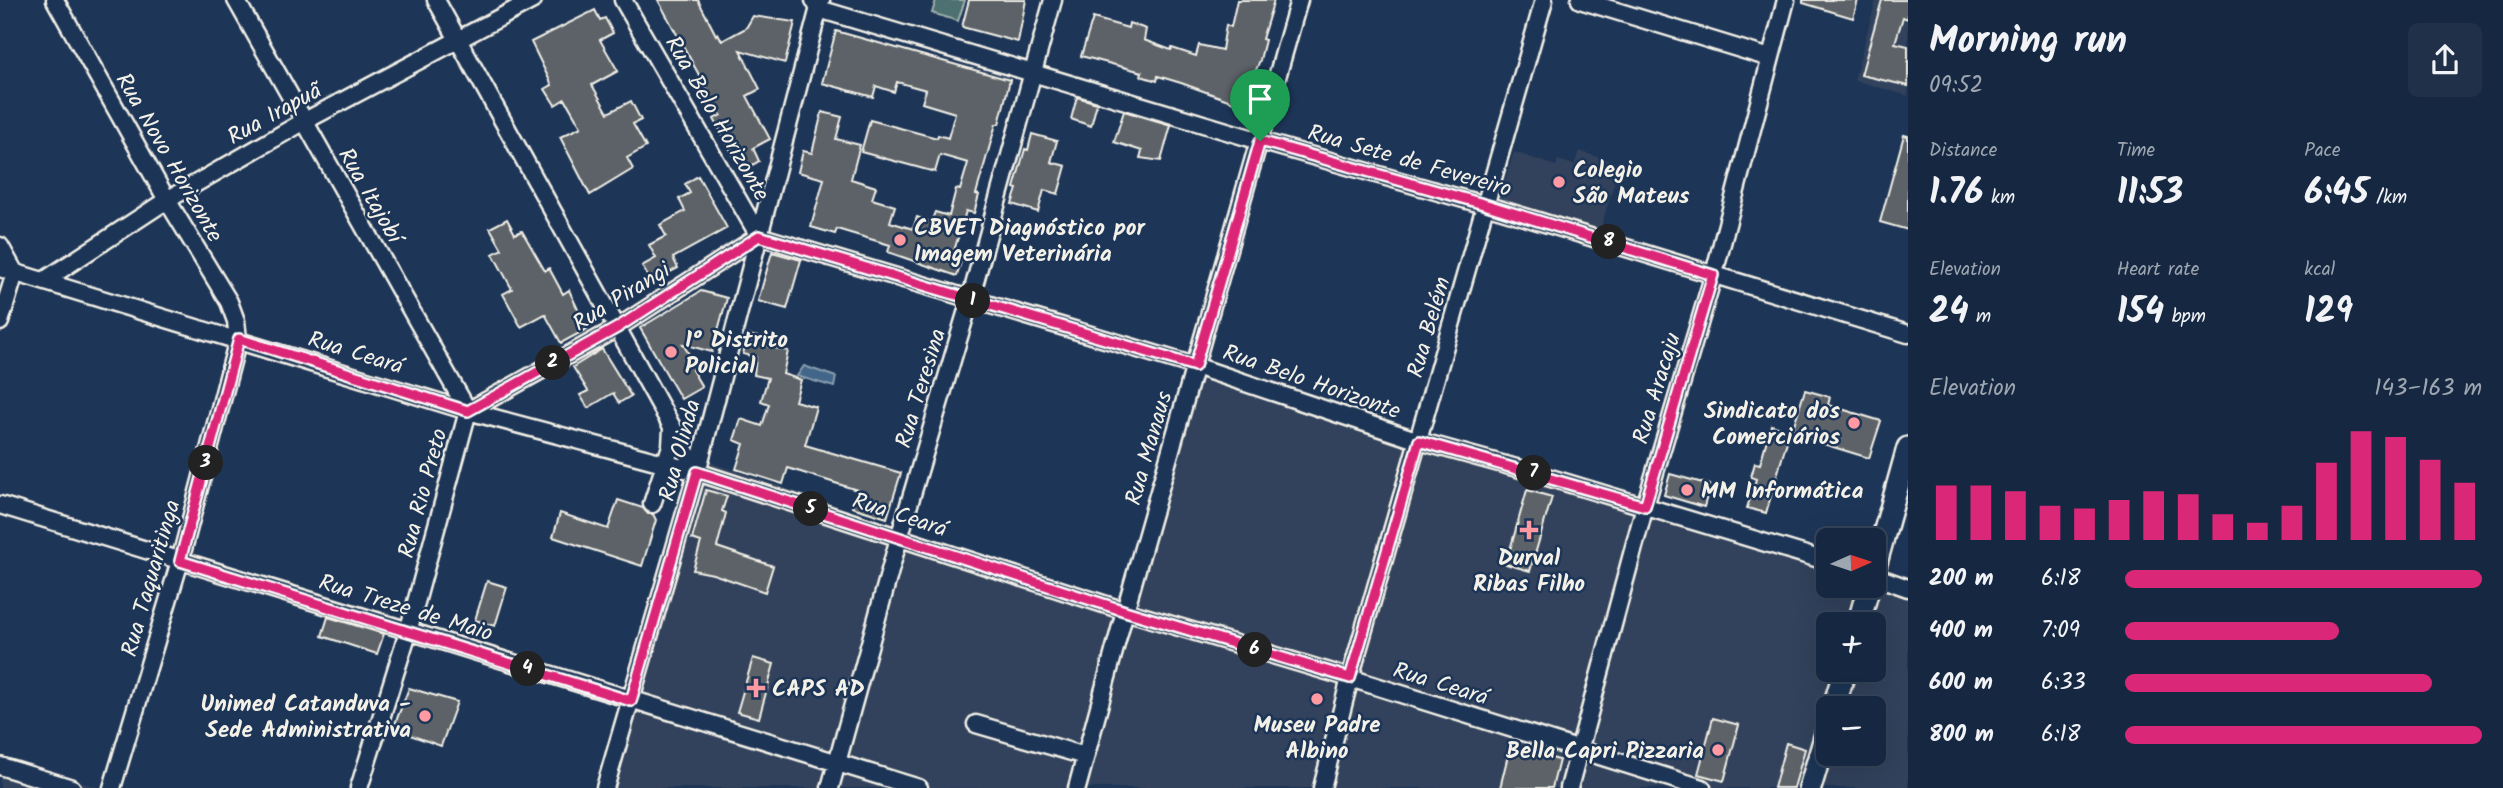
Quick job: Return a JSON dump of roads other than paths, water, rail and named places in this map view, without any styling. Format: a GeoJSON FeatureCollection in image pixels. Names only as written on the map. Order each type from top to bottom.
{"type":"FeatureCollection","features":[{"type":"Feature","properties":{"kind":"main road"},"geometry":{"type":"LineString","coordinates":[[1886,528],[1908,448]]}},
{"type":"Feature","properties":{"kind":"main road"},"geometry":{"type":"LineString","coordinates":[[1810,788],[1817,766]]}},
{"type":"Feature","properties":{"kind":"street","name":"Rua Novo Horizonte"},"geometry":{"type":"LineString","coordinates":[[55,0],[167,200],[229,302],[239,339]]}},
{"type":"Feature","properties":{"kind":"street","name":"Rua Itajobí"},"geometry":{"type":"LineString","coordinates":[[236,0],[468,411]]}},
{"type":"Feature","properties":{"kind":"street"},"geometry":{"type":"LineString","coordinates":[[436,0],[697,472]]}},
{"type":"Feature","properties":{"kind":"street","name":"Rua Irapuã"},"geometry":{"type":"LineString","coordinates":[[45,281],[167,200],[303,122],[533,0]]}},
{"type":"Feature","properties":{"kind":"street","name":"Rua Belo Horizonte"},"geometry":{"type":"LineString","coordinates":[[623,0],[759,236],[1195,366],[1419,441],[1816,558]]}},
{"type":"Feature","properties":{"kind":"street","name":"Rua Teresina"},"geometry":{"type":"LineString","coordinates":[[830,788],[1053,0]]}},
{"type":"Feature","properties":{"kind":"street","name":"Rua Manaus"},"geometry":{"type":"LineString","coordinates":[[1077,788],[1299,0]]}},
{"type":"Feature","properties":{"kind":"street","name":"Rua Belém"},"geometry":{"type":"LineString","coordinates":[[1322,788],[1350,678],[1544,0]]}},
{"type":"Feature","properties":{"kind":"street"},"geometry":{"type":"LineString","coordinates":[[1580,0],[1770,58]]}},
{"type":"Feature","properties":{"kind":"street","name":"Rua Aracaju"},"geometry":{"type":"LineString","coordinates":[[1569,788],[1645,506],[1713,275],[1786,0]]}},
{"type":"Feature","properties":{"kind":"street","name":"Rua Olinda"},"geometry":{"type":"LineString","coordinates":[[605,788],[697,472],[818,3]]}},
{"type":"Feature","properties":{"kind":"street","name":"Rua Sete de Fevereiro"},"geometry":{"type":"LineString","coordinates":[[818,3],[1032,72],[1260,141],[1487,205],[1908,334]]}},
{"type":"Feature","properties":{"kind":"street","name":"Rua Pirangi"},"geometry":{"type":"LineString","coordinates":[[468,411],[617,328],[759,236]]}},
{"type":"Feature","properties":{"kind":"street"},"geometry":{"type":"LineString","coordinates":[[0,246],[8,271],[0,322]]}},
{"type":"Feature","properties":{"kind":"street","name":"Rua Ceará"},"geometry":{"type":"LineString","coordinates":[[8,271],[239,339],[468,411],[697,472],[1125,611],[1703,788]]}},
{"type":"Feature","properties":{"kind":"street","name":"Rua Taquaritinga"},"geometry":{"type":"LineString","coordinates":[[112,788],[180,561],[239,339]]}},
{"type":"Feature","properties":{"kind":"street","name":"Rua Rio Preto"},"geometry":{"type":"LineString","coordinates":[[359,788],[408,632],[468,411]]}},
{"type":"Feature","properties":{"kind":"street"},"geometry":{"type":"LineString","coordinates":[[652,504],[671,446],[671,426]]}},
{"type":"Feature","properties":{"kind":"street","name":"Rua Treze de Maio"},"geometry":{"type":"LineString","coordinates":[[0,505],[919,788]]}},
{"type":"Feature","properties":{"kind":"street"},"geometry":{"type":"LineString","coordinates":[[1886,580],[1908,587]]}},
{"type":"Feature","properties":{"kind":"street"},"geometry":{"type":"LineString","coordinates":[[976,724],[1085,756]]}},
{"type":"Feature","properties":{"kind":"street"},"geometry":{"type":"LineString","coordinates":[[0,766],[72,788]]}},
{"type":"Feature","properties":{"kind":"place","name":"Colegio São Mateus"},"geometry":{"type":"Point","coordinates":[1559,182]}},
{"type":"Feature","properties":{"kind":"place","name":"CBVET Diagnóstico por Imagem Veterinária"},"geometry":{"type":"Point","coordinates":[900,240]}},
{"type":"Feature","properties":{"kind":"place","name":"1° Distrito Policial"},"geometry":{"type":"Point","coordinates":[671,352]}},
{"type":"Feature","properties":{"kind":"place","name":"Sindicato dos Comerciários"},"geometry":{"type":"Point","coordinates":[1854,423]}},
{"type":"Feature","properties":{"kind":"place","name":"MM Informática"},"geometry":{"type":"Point","coordinates":[1687,490]}},
{"type":"Feature","properties":{"kind":"place","name":"Durval Ribas Filho"},"geometry":{"type":"Point","coordinates":[1529,530]}},
{"type":"Feature","properties":{"kind":"place","name":"CAPS AD"},"geometry":{"type":"Point","coordinates":[756,688]}},
{"type":"Feature","properties":{"kind":"place","name":"Museu Padre Albino"},"geometry":{"type":"Point","coordinates":[1317,699]}},
{"type":"Feature","properties":{"kind":"place","name":"Unimed Catanduva - Sede Administrativa"},"geometry":{"type":"Point","coordinates":[425,716]}},
{"type":"Feature","properties":{"kind":"place","name":"Bella Capri Pizzaria"},"geometry":{"type":"Point","coordinates":[1718,750]}}]}
